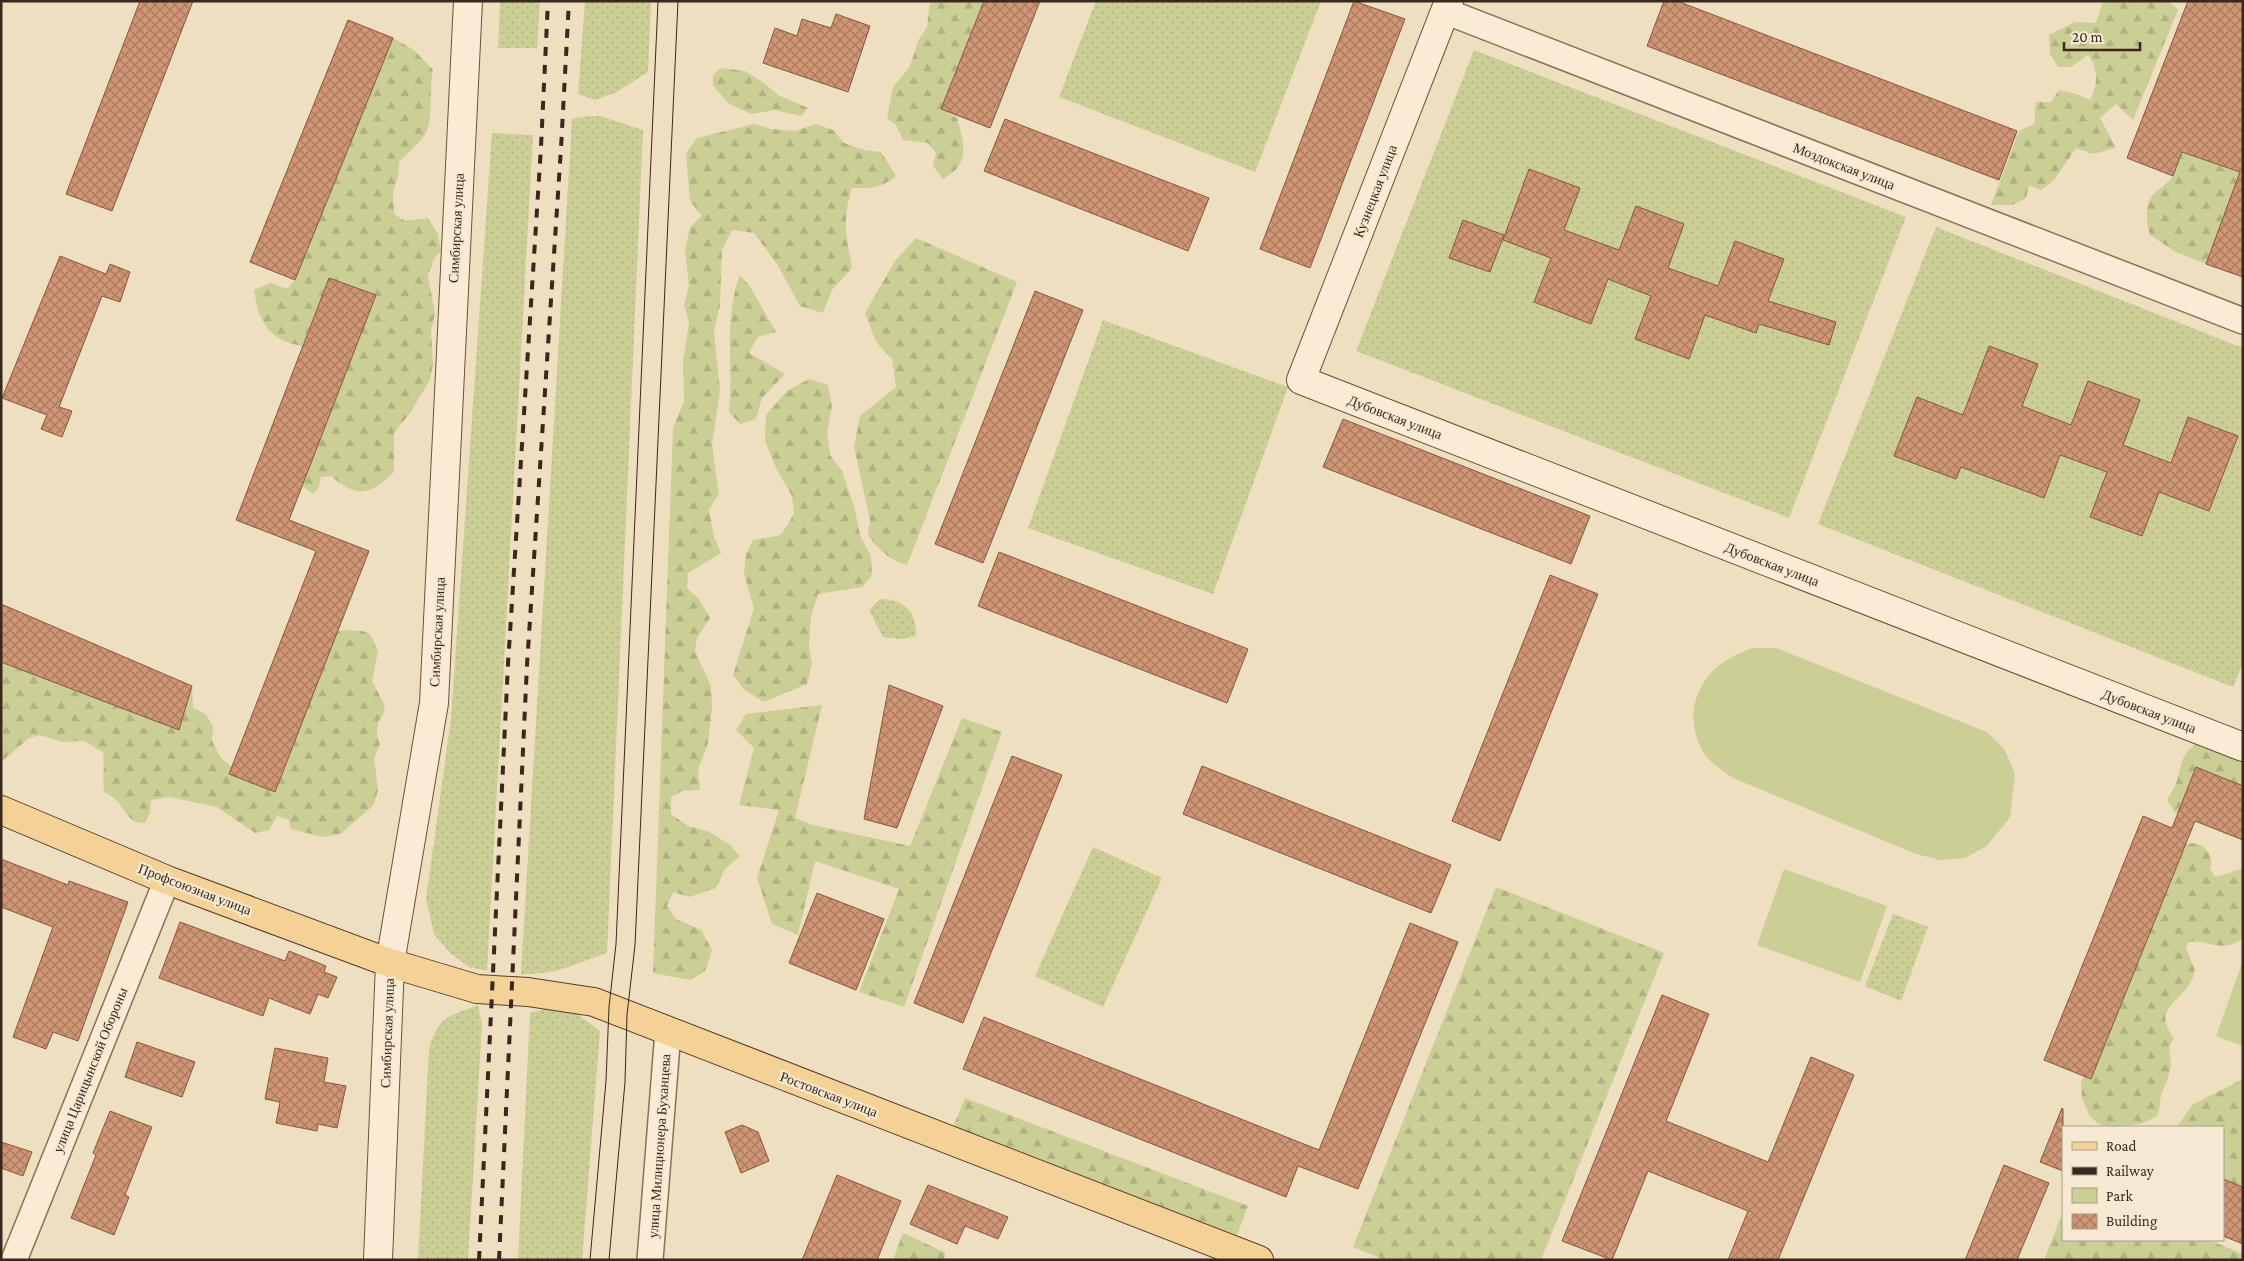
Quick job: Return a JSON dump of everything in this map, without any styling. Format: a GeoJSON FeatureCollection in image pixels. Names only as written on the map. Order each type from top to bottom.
{"type":"FeatureCollection","features":[{"type":"Feature","properties":{"kind":"main road","name":"Профсоюзная улица"},"geometry":{"type":"LineString","coordinates":[[1,810],[167,880],[390,963]]}},
{"type":"Feature","properties":{"kind":"main road","name":"Ростовская улица"},"geometry":{"type":"LineString","coordinates":[[390,963],[477,989],[528,992],[594,1002],[1259,1260]]}},
{"type":"Feature","properties":{"kind":"street","name":"Симбирская улица"},"geometry":{"type":"LineString","coordinates":[[378,1260],[390,963],[434,703],[468,1]]}},
{"type":"Feature","properties":{"kind":"street","name":"Моздокская улица"},"geometry":{"type":"LineString","coordinates":[[1447,6],[2243,321]]}},
{"type":"Feature","properties":{"kind":"street","name":"Кузнецкая улица"},"geometry":{"type":"LineString","coordinates":[[1301,380],[1447,6]]}},
{"type":"Feature","properties":{"kind":"street","name":"Дубовская улица"},"geometry":{"type":"LineString","coordinates":[[1301,380],[2243,747]]}},
{"type":"Feature","properties":{"kind":"street","name":"улица Царицынской Обороны"},"geometry":{"type":"LineString","coordinates":[[14,1260],[167,880]]}},
{"type":"Feature","properties":{"kind":"street","name":"улица Милиционера Буханцева"},"geometry":{"type":"LineString","coordinates":[[650,1260],[668,1031]]}},
{"type":"Feature","properties":{"kind":"green space"},"geometry":{"type":"Polygon","coordinates":[[[500,1],[540,1],[537,48],[498,48],[500,1]]]}},
{"type":"Feature","properties":{"kind":"green space"},"geometry":{"type":"Polygon","coordinates":[[[585,1],[651,1],[648,72],[615,93],[594,100],[578,94],[585,1]]]}},
{"type":"Feature","properties":{"kind":"green space"},"geometry":{"type":"Polygon","coordinates":[[[930,1],[984,1],[941,109],[957,118],[963,145],[962,160],[958,167],[943,179],[933,166],[936,153],[928,143],[903,140],[896,125],[887,119],[893,87],[909,68],[919,39],[927,27],[930,1]]]}},
{"type":"Feature","properties":{"kind":"green space"},"geometry":{"type":"Polygon","coordinates":[[[1096,1],[1321,1],[1255,172],[1059,97],[1096,1]]]}},
{"type":"Feature","properties":{"kind":"green space"},"geometry":{"type":"Polygon","coordinates":[[[2103,1],[2168,1],[2178,10],[2133,120],[2116,104],[2100,118],[2116,148],[2092,154],[2076,148],[2054,180],[2041,190],[2029,185],[2026,198],[2012,205],[1991,205],[2019,131],[2034,124],[2036,102],[2051,102],[2059,90],[2090,100],[2096,83],[2096,72],[2092,61],[2088,55],[2071,67],[2058,67],[2050,54],[2049,35],[2075,22],[2096,23],[2103,1]]]}},
{"type":"Feature","properties":{"kind":"green space"},"geometry":{"type":"Polygon","coordinates":[[[2241,1],[2211,162],[2243,173],[2206,264],[2176,252],[2150,235],[2147,210],[2152,196],[2173,176],[2241,1]]]}},
{"type":"Feature","properties":{"kind":"green space"},"geometry":{"type":"Polygon","coordinates":[[[393,38],[414,50],[433,70],[428,128],[421,140],[399,162],[398,177],[393,191],[394,214],[405,221],[428,218],[438,234],[441,251],[435,257],[428,275],[435,314],[431,331],[433,364],[430,380],[410,413],[394,433],[394,472],[378,486],[364,491],[356,491],[349,488],[331,476],[321,477],[318,489],[313,494],[302,486],[376,295],[329,278],[302,346],[281,339],[267,328],[262,320],[254,290],[271,283],[287,289],[295,280],[393,38]]]}},
{"type":"Feature","properties":{"kind":"green space"},"geometry":{"type":"Polygon","coordinates":[[[1474,50],[1906,217],[1789,518],[1356,351],[1474,50]]]}},
{"type":"Feature","properties":{"kind":"green space"},"geometry":{"type":"Polygon","coordinates":[[[721,68],[745,71],[763,82],[778,95],[808,108],[801,116],[775,110],[751,114],[728,103],[713,85],[713,75],[721,68]]]}},
{"type":"Feature","properties":{"kind":"green space"},"geometry":{"type":"Polygon","coordinates":[[[600,116],[643,130],[607,953],[555,971],[521,974],[572,119],[600,116]]]}},
{"type":"Feature","properties":{"kind":"green space"},"geometry":{"type":"Polygon","coordinates":[[[754,124],[772,129],[795,131],[816,124],[833,130],[844,143],[864,150],[881,152],[896,176],[875,187],[852,188],[847,209],[846,228],[852,268],[832,290],[823,313],[800,306],[777,264],[754,233],[732,230],[722,250],[720,305],[714,331],[720,391],[712,444],[719,494],[709,509],[714,537],[721,553],[688,573],[687,588],[699,599],[710,618],[697,638],[695,651],[711,686],[712,707],[708,743],[698,770],[700,790],[682,791],[671,797],[671,814],[688,826],[707,831],[729,844],[740,856],[725,869],[716,888],[689,897],[673,892],[667,906],[676,919],[701,930],[712,950],[705,971],[690,980],[653,973],[673,428],[684,401],[683,360],[689,323],[684,305],[689,286],[685,250],[690,227],[702,216],[690,201],[686,153],[697,138],[754,124]]]}},
{"type":"Feature","properties":{"kind":"green space"},"geometry":{"type":"Polygon","coordinates":[[[492,133],[533,135],[487,971],[469,967],[450,953],[434,934],[426,899],[451,718],[492,133]]]}},
{"type":"Feature","properties":{"kind":"green space"},"geometry":{"type":"Polygon","coordinates":[[[1936,227],[2243,348],[2243,663],[2233,687],[1818,524],[1936,227]]]}},
{"type":"Feature","properties":{"kind":"green space"},"geometry":{"type":"Polygon","coordinates":[[[916,238],[1017,282],[907,565],[885,554],[868,535],[870,520],[854,447],[860,416],[896,387],[892,359],[876,342],[865,313],[895,261],[916,238]]]}},
{"type":"Feature","properties":{"kind":"green space"},"geometry":{"type":"Polygon","coordinates":[[[740,275],[749,285],[776,332],[758,337],[749,353],[785,374],[762,398],[756,419],[740,424],[729,412],[730,325],[735,291],[740,275]]]}},
{"type":"Feature","properties":{"kind":"green space"},"geometry":{"type":"Polygon","coordinates":[[[1103,320],[1288,387],[1213,594],[1028,528],[1103,320]]]}},
{"type":"Feature","properties":{"kind":"green space"},"geometry":{"type":"Polygon","coordinates":[[[809,379],[828,385],[832,407],[827,432],[830,455],[842,471],[855,510],[860,535],[871,557],[872,576],[862,587],[818,594],[811,617],[809,646],[812,664],[807,684],[764,702],[744,690],[733,675],[754,608],[744,574],[746,554],[753,540],[781,535],[794,514],[792,496],[776,468],[765,441],[766,415],[787,391],[809,379]]]}},
{"type":"Feature","properties":{"kind":"green space"},"geometry":{"type":"Polygon","coordinates":[[[880,599],[896,601],[907,609],[914,620],[916,636],[901,639],[883,637],[869,610],[880,599]]]}},
{"type":"Feature","properties":{"kind":"green space"},"geometry":{"type":"Polygon","coordinates":[[[337,631],[362,631],[370,634],[378,651],[372,681],[385,706],[383,715],[378,722],[377,735],[380,744],[374,759],[378,790],[374,804],[340,834],[322,837],[291,829],[289,820],[277,816],[269,830],[255,833],[217,807],[170,797],[151,800],[150,813],[145,823],[134,821],[115,799],[104,792],[103,752],[84,741],[62,742],[40,735],[29,738],[1,762],[1,662],[179,730],[192,686],[193,708],[206,714],[213,727],[212,741],[221,758],[232,767],[229,774],[275,792],[337,631]]]}},
{"type":"Feature","properties":{"kind":"green space"},"geometry":{"type":"Polygon","coordinates":[[[1753,648],[1776,648],[1987,732],[2005,750],[2015,774],[2010,817],[1987,846],[1965,858],[1940,860],[1916,854],[1733,778],[1712,762],[1702,750],[1696,736],[1694,710],[1702,685],[1710,674],[1732,657],[1753,648]]]}},
{"type":"Feature","properties":{"kind":"green space"},"geometry":{"type":"Polygon","coordinates":[[[822,705],[795,818],[813,825],[910,846],[962,718],[1002,732],[904,1007],[859,992],[899,889],[815,861],[798,935],[772,924],[757,878],[779,810],[739,805],[754,748],[736,730],[746,714],[822,705]]]}},
{"type":"Feature","properties":{"kind":"green space"},"geometry":{"type":"Polygon","coordinates":[[[2197,744],[2243,749],[2243,786],[2196,767],[2178,813],[2175,813],[2167,800],[2175,786],[2184,757],[2197,744]]]}},
{"type":"Feature","properties":{"kind":"green space"},"geometry":{"type":"Polygon","coordinates":[[[2186,844],[2197,844],[2208,851],[2211,859],[2210,869],[2215,876],[2243,869],[2243,938],[2235,943],[2220,946],[2199,942],[2188,943],[2186,947],[2195,971],[2185,990],[2167,1010],[2165,1018],[2167,1027],[2174,1038],[2169,1047],[2171,1066],[2161,1094],[2157,1116],[2141,1124],[2102,1126],[2089,1115],[2082,1098],[2081,1082],[2084,1077],[2091,1079],[2186,844]]]}},
{"type":"Feature","properties":{"kind":"green space"},"geometry":{"type":"Polygon","coordinates":[[[1093,847],[1162,878],[1103,1007],[1035,976],[1093,847]]]}},
{"type":"Feature","properties":{"kind":"green space"},"geometry":{"type":"Polygon","coordinates":[[[1784,869],[1887,906],[1860,982],[1757,945],[1784,869]]]}},
{"type":"Feature","properties":{"kind":"green space"},"geometry":{"type":"Polygon","coordinates":[[[1496,887],[1664,953],[1541,1260],[1385,1260],[1353,1247],[1496,887]]]}},
{"type":"Feature","properties":{"kind":"green space"},"geometry":{"type":"Polygon","coordinates":[[[1893,914],[1928,927],[1901,1001],[1865,986],[1893,914]]]}},
{"type":"Feature","properties":{"kind":"green space"},"geometry":{"type":"Polygon","coordinates":[[[2243,960],[2243,1046],[2216,1036],[2243,960]]]}},
{"type":"Feature","properties":{"kind":"green space"},"geometry":{"type":"Polygon","coordinates":[[[478,1005],[482,1025],[468,1260],[418,1260],[429,1050],[436,1030],[446,1019],[478,1005]]]}},
{"type":"Feature","properties":{"kind":"green space"},"geometry":{"type":"Polygon","coordinates":[[[551,1007],[577,1014],[600,1031],[582,1260],[518,1260],[530,1013],[551,1007]]]}},
{"type":"Feature","properties":{"kind":"green space"},"geometry":{"type":"Polygon","coordinates":[[[2243,1079],[2243,1187],[2224,1179],[2224,1126],[2178,1126],[2192,1105],[2243,1079]]]}},
{"type":"Feature","properties":{"kind":"green space"},"geometry":{"type":"Polygon","coordinates":[[[965,1098],[1248,1206],[1237,1235],[953,1127],[965,1098]]]}},
{"type":"Feature","properties":{"kind":"green space"},"geometry":{"type":"Polygon","coordinates":[[[2062,1214],[2062,1241],[2211,1241],[2243,1254],[2243,1260],[2044,1260],[2062,1214]]]}},
{"type":"Feature","properties":{"kind":"green space"},"geometry":{"type":"Polygon","coordinates":[[[903,1233],[946,1253],[943,1260],[893,1260],[903,1233]]]}},
{"type":"Feature","properties":{"kind":"building"},"geometry":{"type":"Polygon","coordinates":[[[140,1],[193,1],[112,211],[66,194],[140,1]]]}},
{"type":"Feature","properties":{"kind":"building"},"geometry":{"type":"Polygon","coordinates":[[[984,1],[1040,1],[990,128],[941,109],[984,1]]]}},
{"type":"Feature","properties":{"kind":"building"},"geometry":{"type":"Polygon","coordinates":[[[1354,1],[1405,19],[1310,268],[1260,249],[1354,1]]]}},
{"type":"Feature","properties":{"kind":"building"},"geometry":{"type":"Polygon","coordinates":[[[1664,1],[1677,1],[2017,131],[1999,180],[1647,46],[1664,1]]]}},
{"type":"Feature","properties":{"kind":"building"},"geometry":{"type":"Polygon","coordinates":[[[2188,1],[2243,1],[2243,277],[2206,264],[2240,172],[2182,152],[2173,176],[2127,158],[2188,1]]]}},
{"type":"Feature","properties":{"kind":"building"},"geometry":{"type":"Polygon","coordinates":[[[836,14],[870,26],[848,92],[763,63],[775,28],[797,36],[802,19],[831,28],[836,14]]]}},
{"type":"Feature","properties":{"kind":"building"},"geometry":{"type":"Polygon","coordinates":[[[348,20],[393,38],[295,280],[250,262],[348,20]]]}},
{"type":"Feature","properties":{"kind":"building"},"geometry":{"type":"Polygon","coordinates":[[[1005,119],[1209,198],[1188,251],[984,171],[1005,119]]]}},
{"type":"Feature","properties":{"kind":"building"},"geometry":{"type":"Polygon","coordinates":[[[1529,169],[1580,188],[1564,230],[1619,250],[1636,206],[1684,224],[1668,268],[1718,286],[1735,241],[1784,259],[1768,301],[1836,322],[1829,345],[1759,324],[1756,333],[1705,315],[1689,359],[1635,339],[1651,296],[1608,279],[1591,324],[1534,302],[1551,258],[1503,240],[1529,169]]]}},
{"type":"Feature","properties":{"kind":"building"},"geometry":{"type":"Polygon","coordinates":[[[1463,220],[1504,235],[1490,272],[1449,258],[1463,220]]]}},
{"type":"Feature","properties":{"kind":"building"},"geometry":{"type":"Polygon","coordinates":[[[60,256],[106,274],[110,264],[130,272],[120,302],[102,296],[59,407],[72,411],[62,437],[41,429],[47,415],[2,398],[60,256]]]}},
{"type":"Feature","properties":{"kind":"building"},"geometry":{"type":"Polygon","coordinates":[[[329,278],[376,295],[289,520],[369,551],[275,792],[229,774],[316,551],[236,520],[329,278]]]}},
{"type":"Feature","properties":{"kind":"building"},"geometry":{"type":"Polygon","coordinates":[[[1035,291],[1083,310],[983,563],[935,544],[1035,291]]]}},
{"type":"Feature","properties":{"kind":"building"},"geometry":{"type":"Polygon","coordinates":[[[1989,346],[2038,364],[2022,406],[2071,425],[2088,381],[2140,400],[2123,445],[2171,463],[2188,417],[2238,436],[2209,511],[2159,492],[2142,536],[2090,517],[2107,472],[2060,455],[2044,498],[1961,467],[1956,479],[1894,456],[1917,397],[1963,415],[1989,346]]]}},
{"type":"Feature","properties":{"kind":"building"},"geometry":{"type":"Polygon","coordinates":[[[1343,419],[1590,516],[1571,564],[1323,467],[1343,419]]]}},
{"type":"Feature","properties":{"kind":"building"},"geometry":{"type":"Polygon","coordinates":[[[999,552],[1248,649],[1227,703],[978,606],[999,552]]]}},
{"type":"Feature","properties":{"kind":"building"},"geometry":{"type":"Polygon","coordinates":[[[1550,575],[1598,594],[1500,841],[1452,821],[1550,575]]]}},
{"type":"Feature","properties":{"kind":"building"},"geometry":{"type":"Polygon","coordinates":[[[1,604],[192,686],[179,730],[1,662],[1,604]]]}},
{"type":"Feature","properties":{"kind":"building"},"geometry":{"type":"Polygon","coordinates":[[[889,685],[943,706],[897,828],[864,819],[889,685]]]}},
{"type":"Feature","properties":{"kind":"building"},"geometry":{"type":"Polygon","coordinates":[[[1012,756],[1062,775],[963,1023],[914,1003],[1012,756]]]}},
{"type":"Feature","properties":{"kind":"building"},"geometry":{"type":"Polygon","coordinates":[[[1202,766],[1451,865],[1431,913],[1183,814],[1202,766]]]}},
{"type":"Feature","properties":{"kind":"building"},"geometry":{"type":"Polygon","coordinates":[[[2196,767],[2243,786],[2243,840],[2195,821],[2091,1079],[2044,1060],[2143,816],[2172,828],[2196,767]]]}},
{"type":"Feature","properties":{"kind":"building"},"geometry":{"type":"Polygon","coordinates":[[[1,859],[68,885],[69,881],[128,902],[78,1041],[53,1032],[46,1049],[13,1037],[53,927],[1,907],[1,859]]]}},
{"type":"Feature","properties":{"kind":"building"},"geometry":{"type":"Polygon","coordinates":[[[817,893],[884,919],[856,990],[789,963],[817,893]]]}},
{"type":"Feature","properties":{"kind":"building"},"geometry":{"type":"Polygon","coordinates":[[[180,922],[285,961],[289,951],[326,966],[324,972],[337,977],[328,998],[318,994],[310,1014],[269,998],[263,1016],[159,978],[180,922]]]}},
{"type":"Feature","properties":{"kind":"building"},"geometry":{"type":"Polygon","coordinates":[[[1410,923],[1458,942],[1358,1189],[1298,1166],[1286,1197],[963,1069],[984,1017],[1319,1150],[1410,923]]]}},
{"type":"Feature","properties":{"kind":"building"},"geometry":{"type":"Polygon","coordinates":[[[1662,995],[1709,1014],[1666,1121],[1768,1162],[1811,1057],[1854,1075],[1778,1260],[1728,1260],[1748,1211],[1648,1171],[1612,1260],[1562,1241],[1662,995]]]}},
{"type":"Feature","properties":{"kind":"building"},"geometry":{"type":"Polygon","coordinates":[[[137,1042],[195,1062],[182,1097],[125,1077],[137,1042]]]}},
{"type":"Feature","properties":{"kind":"building"},"geometry":{"type":"Polygon","coordinates":[[[275,1048],[328,1058],[324,1082],[346,1086],[337,1128],[318,1124],[317,1131],[276,1123],[280,1102],[265,1099],[275,1048]]]}},
{"type":"Feature","properties":{"kind":"building"},"geometry":{"type":"Polygon","coordinates":[[[2062,1108],[2062,1171],[2040,1162],[2062,1108]]]}},
{"type":"Feature","properties":{"kind":"building"},"geometry":{"type":"Polygon","coordinates":[[[110,1111],[152,1127],[125,1195],[129,1197],[114,1235],[71,1218],[96,1155],[93,1153],[110,1111]]]}},
{"type":"Feature","properties":{"kind":"building"},"geometry":{"type":"Polygon","coordinates":[[[742,1125],[758,1132],[769,1161],[741,1173],[725,1132],[742,1125]]]}},
{"type":"Feature","properties":{"kind":"building"},"geometry":{"type":"Polygon","coordinates":[[[1,1142],[32,1152],[23,1176],[1,1168],[1,1142]]]}},
{"type":"Feature","properties":{"kind":"building"},"geometry":{"type":"Polygon","coordinates":[[[2004,1165],[2049,1183],[2017,1260],[1965,1260],[2004,1165]]]}},
{"type":"Feature","properties":{"kind":"building"},"geometry":{"type":"Polygon","coordinates":[[[837,1175],[901,1201],[877,1260],[802,1260],[837,1175]]]}},
{"type":"Feature","properties":{"kind":"building"},"geometry":{"type":"Polygon","coordinates":[[[2224,1179],[2243,1187],[2243,1244],[2224,1236],[2224,1179]]]}},
{"type":"Feature","properties":{"kind":"building"},"geometry":{"type":"Polygon","coordinates":[[[928,1185],[1008,1217],[998,1239],[965,1226],[957,1244],[910,1224],[928,1185]]]}},
{"type":"Feature","properties":{"kind":"tram line"},"geometry":{"type":"LineString","coordinates":[[590,1260],[606,1081],[609,1007],[616,944],[658,1]]}},
{"type":"Feature","properties":{"kind":"tram line"},"geometry":{"type":"LineString","coordinates":[[609,1260],[625,1082],[627,1015],[635,945],[678,1]]}},
{"type":"Feature","properties":{"kind":"railway"},"geometry":{"type":"LineString","coordinates":[[479,1260],[508,664],[541,147],[548,1]]}},
{"type":"Feature","properties":{"kind":"railway"},"geometry":{"type":"LineString","coordinates":[[499,1260],[527,665],[569,1]]}}]}
